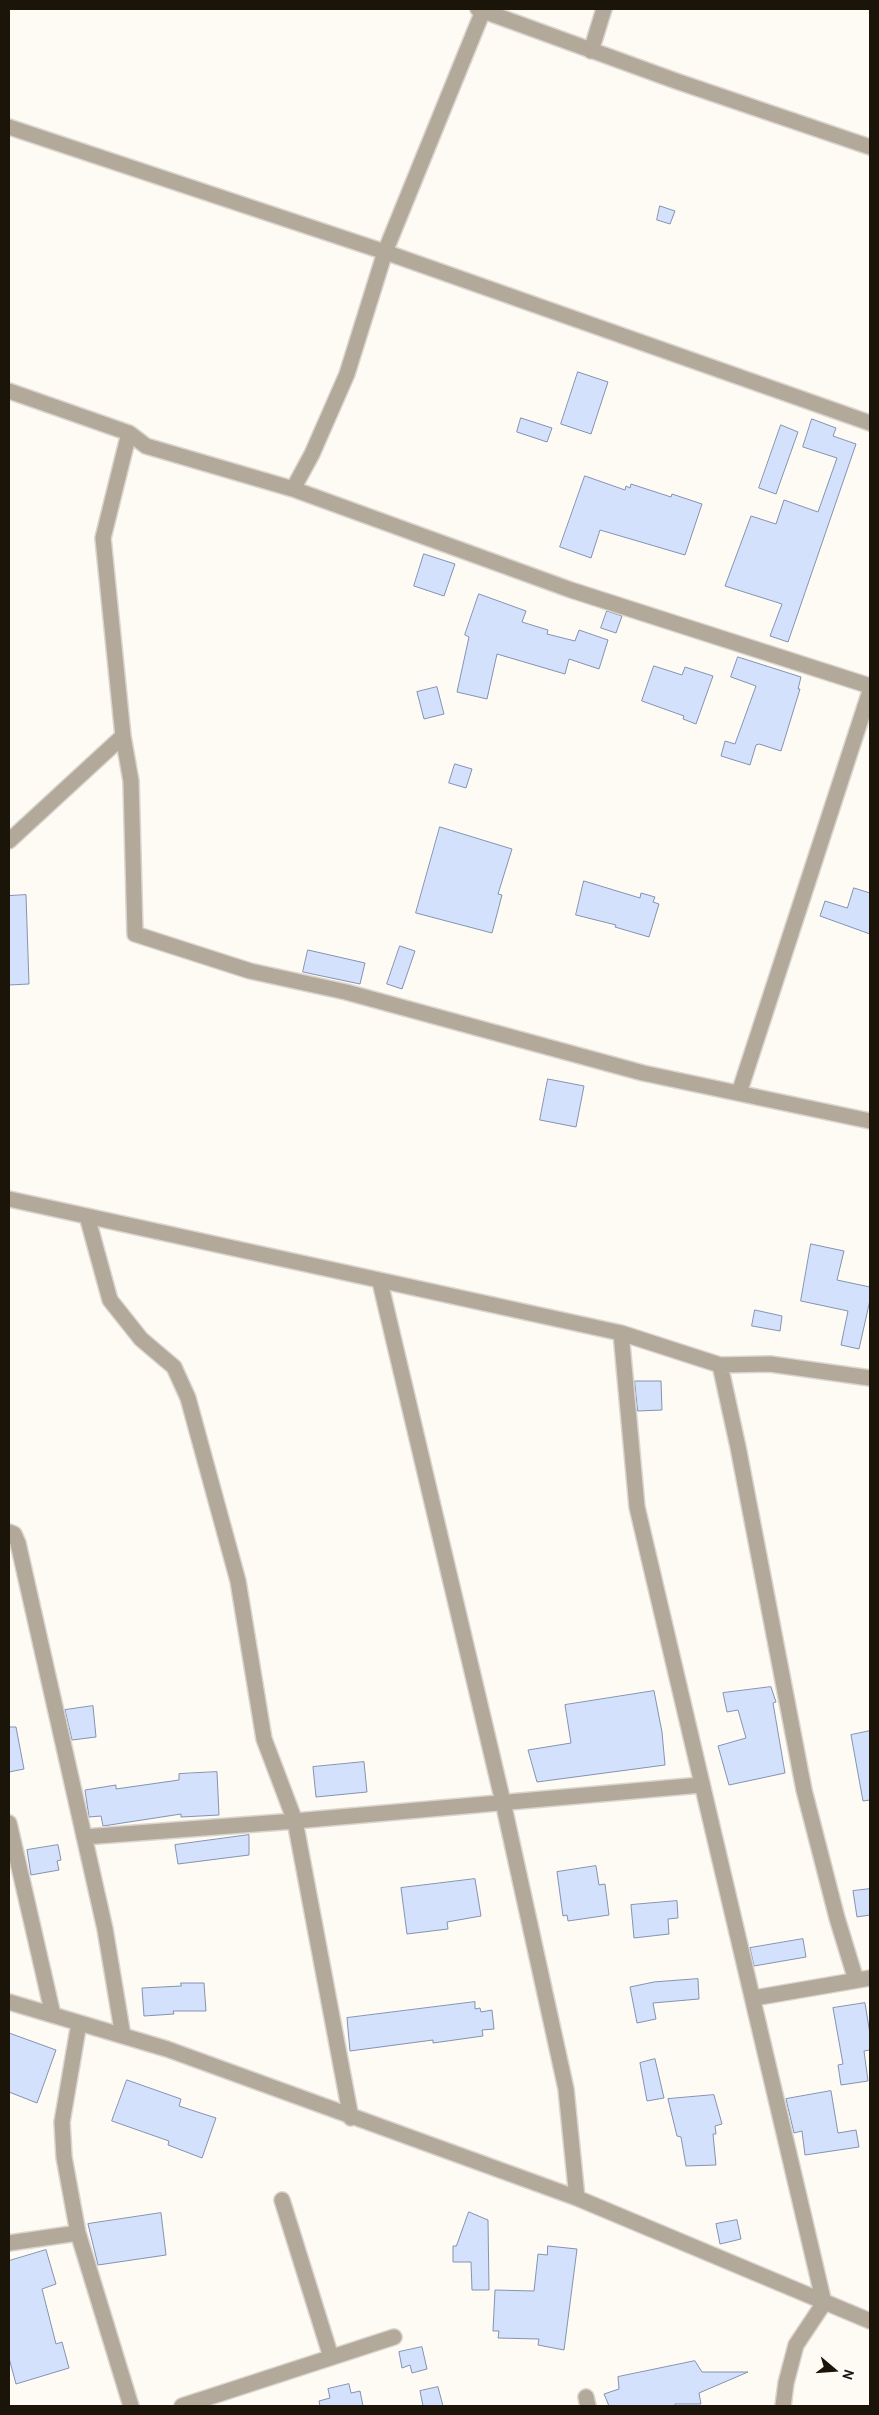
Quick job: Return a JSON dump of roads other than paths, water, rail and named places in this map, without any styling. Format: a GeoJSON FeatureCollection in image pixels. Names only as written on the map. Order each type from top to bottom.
{"type":"FeatureCollection","features":[{"type":"Feature","properties":{"kind":"street"},"geometry":{"type":"LineString","coordinates":[[591,51],[604,9]]}},
{"type":"Feature","properties":{"kind":"street"},"geometry":{"type":"LineString","coordinates":[[293,490],[312,454],[347,374],[384,252],[480,10],[591,51],[870,146]]}},
{"type":"Feature","properties":{"kind":"street"},"geometry":{"type":"LineString","coordinates":[[9,127],[384,252],[870,423]]}},
{"type":"Feature","properties":{"kind":"street"},"geometry":{"type":"LineString","coordinates":[[9,391],[129,433],[146,446],[293,490],[571,590],[870,686]]}},
{"type":"Feature","properties":{"kind":"street"},"geometry":{"type":"LineString","coordinates":[[129,433],[103,538],[123,736],[131,781],[135,934],[250,971],[346,992],[644,1073],[870,1121]]}},
{"type":"Feature","properties":{"kind":"street"},"geometry":{"type":"LineString","coordinates":[[739,1093],[870,691]]}},
{"type":"Feature","properties":{"kind":"street"},"geometry":{"type":"LineString","coordinates":[[9,841],[123,736]]}},
{"type":"Feature","properties":{"kind":"street"},"geometry":{"type":"LineString","coordinates":[[9,1199],[380,1282],[621,1333],[720,1365],[770,1364],[870,1378]]}},
{"type":"Feature","properties":{"kind":"street"},"geometry":{"type":"LineString","coordinates":[[87,1216],[110,1300],[141,1339],[174,1367],[188,1398],[238,1581],[264,1739],[295,1821],[351,2118]]}},
{"type":"Feature","properties":{"kind":"street"},"geometry":{"type":"LineString","coordinates":[[380,1282],[503,1802],[566,2089],[577,2198]]}},
{"type":"Feature","properties":{"kind":"street"},"geometry":{"type":"LineString","coordinates":[[621,1333],[637,1507],[824,2302],[796,2345],[786,2382],[783,2406]]}},
{"type":"Feature","properties":{"kind":"street"},"geometry":{"type":"LineString","coordinates":[[720,1365],[738,1447],[804,1790],[837,1918],[863,1979],[754,1998]]}},
{"type":"Feature","properties":{"kind":"street"},"geometry":{"type":"LineString","coordinates":[[9,1532],[14,1534],[18,1543],[105,1929],[122,2036]]}},
{"type":"Feature","properties":{"kind":"street"},"geometry":{"type":"LineString","coordinates":[[84,1837],[295,1821],[701,1785]]}},
{"type":"Feature","properties":{"kind":"street"},"geometry":{"type":"LineString","coordinates":[[9,1823],[53,2015]]}},
{"type":"Feature","properties":{"kind":"street"},"geometry":{"type":"LineString","coordinates":[[9,2002],[167,2049],[351,2118],[577,2198],[870,2321]]}},
{"type":"Feature","properties":{"kind":"street"},"geometry":{"type":"LineString","coordinates":[[79,2023],[62,2122],[64,2157],[78,2233],[131,2406]]}},
{"type":"Feature","properties":{"kind":"street"},"geometry":{"type":"LineString","coordinates":[[282,2200],[331,2357]]}},
{"type":"Feature","properties":{"kind":"street"},"geometry":{"type":"LineString","coordinates":[[9,2243],[78,2233]]}},
{"type":"Feature","properties":{"kind":"street"},"geometry":{"type":"LineString","coordinates":[[182,2406],[394,2337]]}}]}
